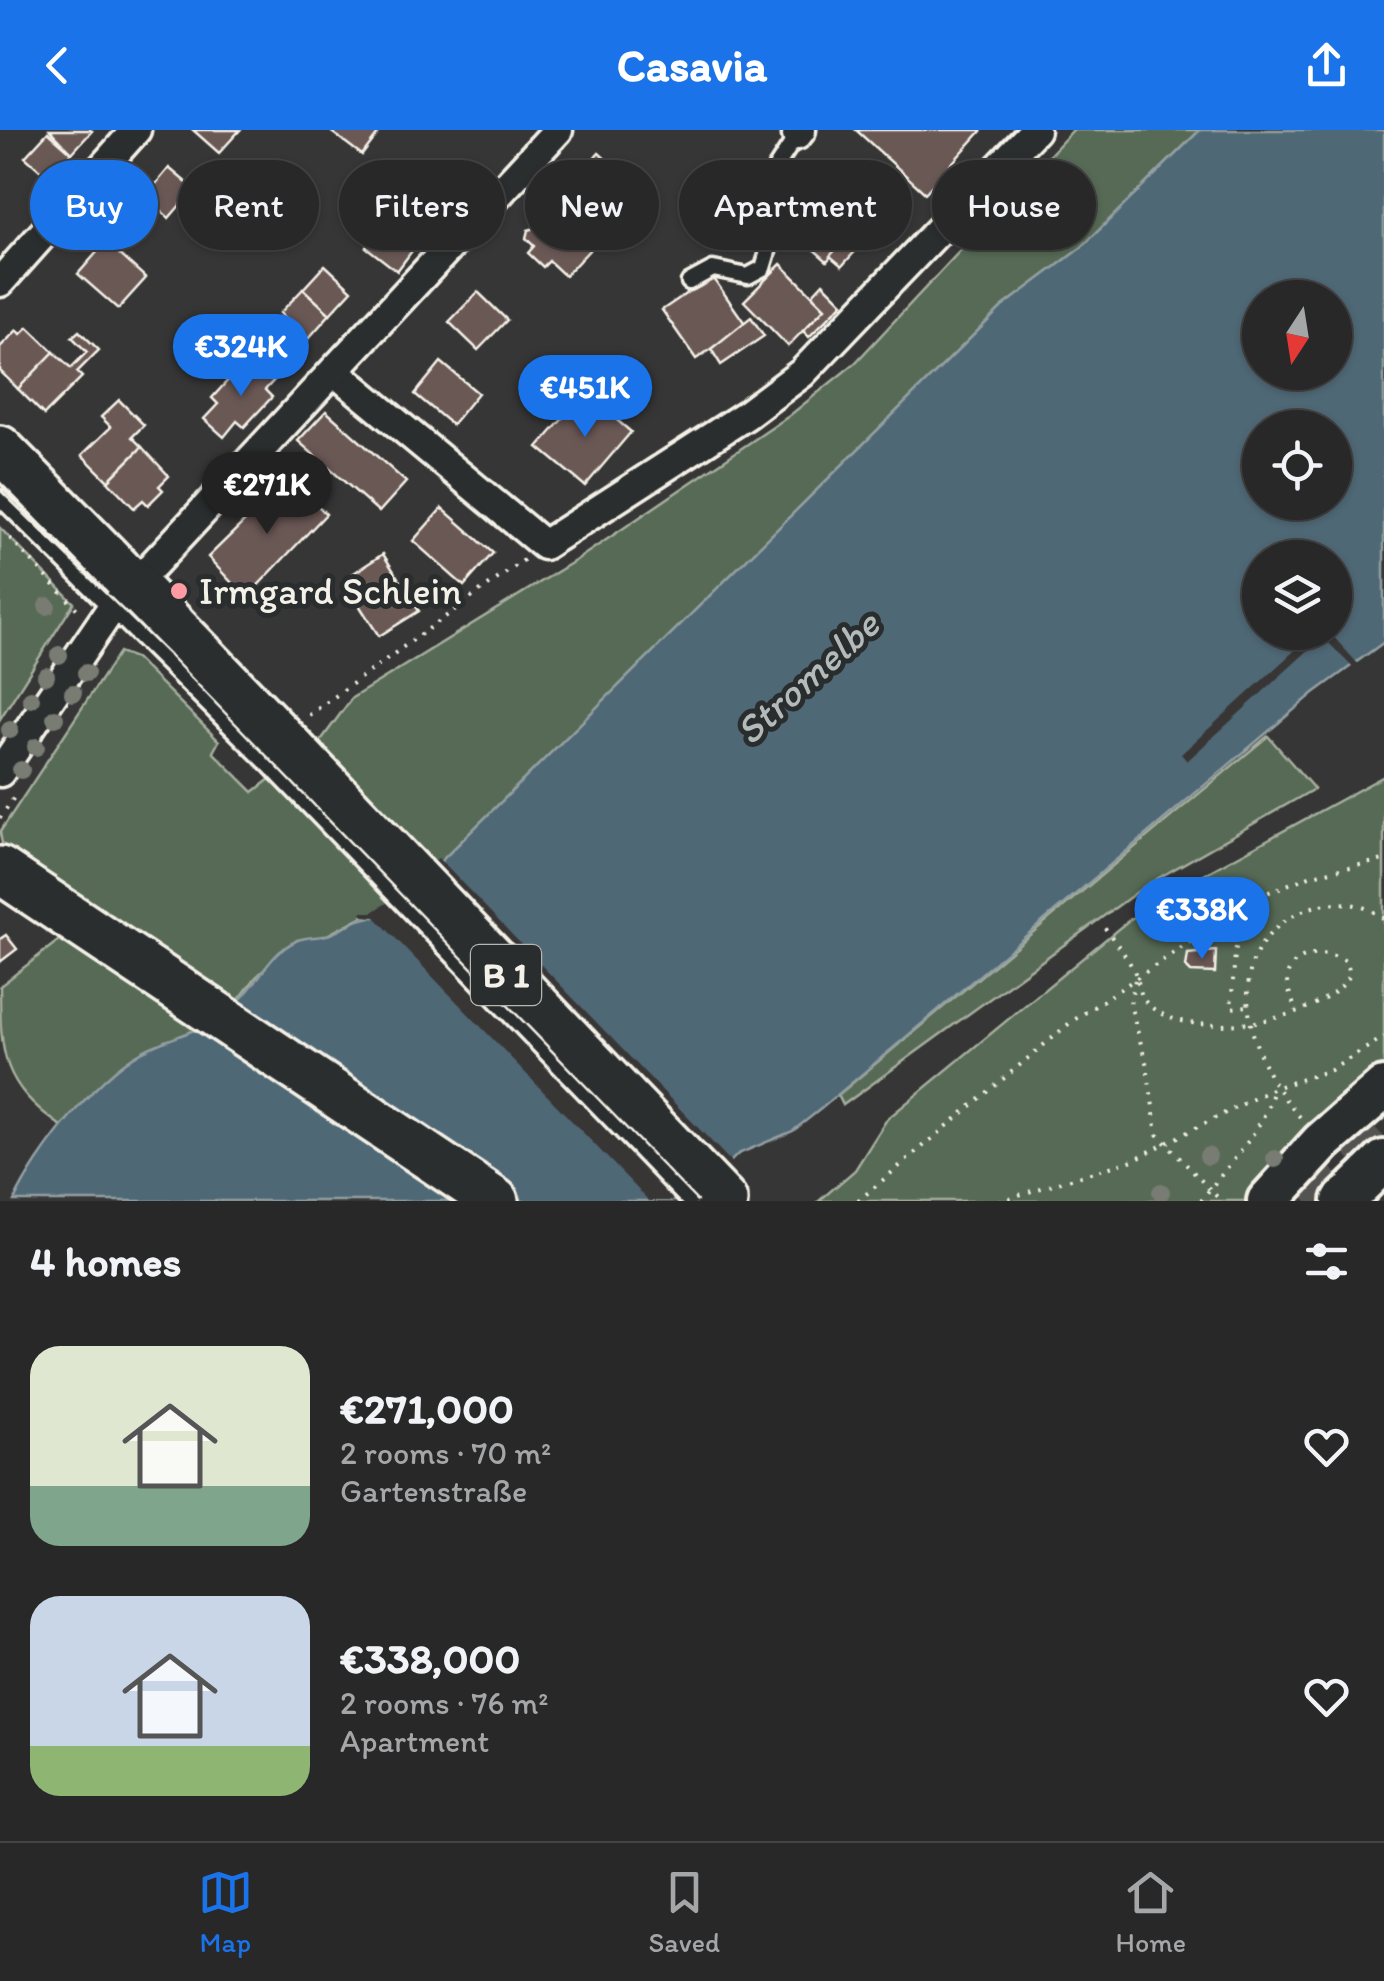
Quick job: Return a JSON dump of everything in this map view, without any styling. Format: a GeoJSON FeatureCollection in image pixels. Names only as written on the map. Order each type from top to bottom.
{"type":"FeatureCollection","features":[{"type":"Feature","properties":{"kind":"main road","name":"B 1"},"geometry":{"type":"LineString","coordinates":[[0,449],[124,596],[285,745],[724,1201]]}},
{"type":"Feature","properties":{"kind":"main road"},"geometry":{"type":"LineString","coordinates":[[0,870],[495,1201]]}},
{"type":"Feature","properties":{"kind":"main road"},"geometry":{"type":"LineString","coordinates":[[1279,1198],[1322,1142],[1384,1088]]}},
{"type":"Feature","properties":{"kind":"main road"},"geometry":{"type":"LineString","coordinates":[[1343,1201],[1384,1161]]}},
{"type":"Feature","properties":{"kind":"street"},"geometry":{"type":"LineString","coordinates":[[0,282],[136,130]]}},
{"type":"Feature","properties":{"kind":"street"},"geometry":{"type":"LineString","coordinates":[[0,772],[124,596],[558,130]]}},
{"type":"Feature","properties":{"kind":"street"},"geometry":{"type":"LineString","coordinates":[[334,371],[544,545],[746,414],[802,373],[1035,130]]}},
{"type":"Feature","properties":{"kind":"lane"},"geometry":{"type":"LineString","coordinates":[[690,282],[714,269],[748,276],[762,268],[769,251],[771,175],[799,132]]}},
{"type":"Feature","properties":{"kind":"lane"},"geometry":{"type":"LineString","coordinates":[[0,498],[124,596]]}},
{"type":"Feature","properties":{"kind":"lane"},"geometry":{"type":"LineString","coordinates":[[285,745],[689,1201]]}},
{"type":"Feature","properties":{"kind":"path"},"geometry":{"type":"LineString","coordinates":[[0,527],[80,613]]}},
{"type":"Feature","properties":{"kind":"path"},"geometry":{"type":"LineString","coordinates":[[285,745],[544,545]]}},
{"type":"Feature","properties":{"kind":"path"},"geometry":{"type":"LineString","coordinates":[[858,1201],[1071,1022],[1244,906],[1292,881],[1384,860]]}},
{"type":"Feature","properties":{"kind":"path"},"geometry":{"type":"LineString","coordinates":[[1310,1128],[1274,1088],[1252,1025],[1249,974],[1255,959],[1288,918],[1318,905],[1367,906],[1384,919]]}},
{"type":"Feature","properties":{"kind":"path"},"geometry":{"type":"LineString","coordinates":[[1244,906],[1234,953],[1231,1008],[1248,1006]]}},
{"type":"Feature","properties":{"kind":"path"},"geometry":{"type":"LineString","coordinates":[[1105,928],[1137,976],[1144,1001],[1167,1018],[1219,1028],[1252,1025],[1296,1008],[1340,988],[1350,975],[1347,962],[1324,953],[1298,962],[1287,978],[1296,1008]]}},
{"type":"Feature","properties":{"kind":"path"},"geometry":{"type":"LineString","coordinates":[[1137,976],[1130,1004],[1146,1066],[1157,1134],[1221,1201]]}},
{"type":"Feature","properties":{"kind":"path"},"geometry":{"type":"LineString","coordinates":[[999,1201],[1115,1167],[1167,1145],[1274,1088],[1331,1070],[1384,1037]]}},
{"type":"Feature","properties":{"kind":"path"},"geometry":{"type":"LineString","coordinates":[[1201,1201],[1242,1148],[1274,1088]]}},
{"type":"Feature","properties":{"kind":"green space"},"geometry":{"type":"Polygon","coordinates":[[[1073,130],[1200,130],[1096,233],[1096,160],[1045,160],[1073,130]]]}},
{"type":"Feature","properties":{"kind":"green space"},"geometry":{"type":"Polygon","coordinates":[[[961,250],[1078,250],[1002,307],[416,886],[375,917],[363,916],[323,937],[297,940],[256,977],[235,1005],[193,1035],[165,1041],[137,1056],[61,1126],[27,1096],[8,1066],[4,1050],[0,986],[99,909],[56,880],[49,883],[3,850],[0,832],[119,652],[135,658],[219,741],[213,752],[253,792],[322,739],[352,698],[578,559],[789,416],[855,363],[961,250]]]}},
{"type":"Feature","properties":{"kind":"green space"},"geometry":{"type":"Polygon","coordinates":[[[0,528],[74,603],[0,719],[0,528]]]}},
{"type":"Feature","properties":{"kind":"green space"},"geometry":{"type":"Polygon","coordinates":[[[1268,736],[1314,789],[1148,884],[843,1105],[838,1095],[1268,736]]]}},
{"type":"Feature","properties":{"kind":"green space"},"geometry":{"type":"Polygon","coordinates":[[[1384,776],[1384,1068],[1252,1201],[819,1201],[855,1170],[887,1119],[1129,920],[1190,882],[1384,776]]]}},
{"type":"Feature","properties":{"kind":"water","name":"Stromelbe"},"geometry":{"type":"Polygon","coordinates":[[[1200,130],[1384,130],[1384,642],[1314,693],[822,1108],[793,1131],[738,1154],[691,1201],[14,1201],[72,1114],[132,1058],[220,1016],[240,1000],[286,947],[300,939],[328,935],[358,920],[375,917],[416,886],[1002,307],[1078,250],[1096,250],[1096,233],[1200,130]]]}},
{"type":"Feature","properties":{"kind":"pier"},"geometry":{"type":"Polygon","coordinates":[[[1295,650],[1309,650],[1187,761],[1181,754],[1295,650]]]}},
{"type":"Feature","properties":{"kind":"pier"},"geometry":{"type":"Polygon","coordinates":[[[1336,650],[1345,650],[1360,666],[1355,670],[1336,650]]]}},
{"type":"Feature","properties":{"kind":"pier"},"geometry":{"type":"Polygon","coordinates":[[[438,858],[734,1165],[698,1201],[649,1201],[375,917],[363,916],[361,912],[373,912],[394,898],[438,858]]]}},
{"type":"Feature","properties":{"kind":"building"},"geometry":{"type":"Polygon","coordinates":[[[50,130],[90,130],[92,131],[72,153],[50,130]]]}},
{"type":"Feature","properties":{"kind":"building"},"geometry":{"type":"Polygon","coordinates":[[[193,130],[240,130],[219,153],[193,130]]]}},
{"type":"Feature","properties":{"kind":"building"},"geometry":{"type":"Polygon","coordinates":[[[329,130],[381,130],[362,155],[329,130]]]}},
{"type":"Feature","properties":{"kind":"building"},"geometry":{"type":"Polygon","coordinates":[[[856,130],[982,130],[955,160],[932,160],[932,185],[925,193],[912,181],[912,160],[889,160],[856,130]]]}},
{"type":"Feature","properties":{"kind":"building"},"geometry":{"type":"Polygon","coordinates":[[[48,132],[72,153],[66,160],[30,161],[25,157],[48,132]]]}},
{"type":"Feature","properties":{"kind":"building"},"geometry":{"type":"Polygon","coordinates":[[[169,168],[178,176],[178,208],[169,218],[158,208],[158,181],[169,168]]]}},
{"type":"Feature","properties":{"kind":"building"},"geometry":{"type":"Polygon","coordinates":[[[99,250],[115,250],[146,278],[118,309],[78,274],[99,250]]]}},
{"type":"Feature","properties":{"kind":"building"},"geometry":{"type":"Polygon","coordinates":[[[370,250],[413,250],[397,271],[370,250]]]}},
{"type":"Feature","properties":{"kind":"building"},"geometry":{"type":"Polygon","coordinates":[[[589,250],[565,276],[549,261],[543,267],[528,253],[589,250]]]}},
{"type":"Feature","properties":{"kind":"building"},"geometry":{"type":"Polygon","coordinates":[[[814,250],[837,250],[827,261],[814,250]]]}},
{"type":"Feature","properties":{"kind":"building"},"geometry":{"type":"Polygon","coordinates":[[[836,250],[856,250],[842,266],[830,256],[836,250]]]}},
{"type":"Feature","properties":{"kind":"building"},"geometry":{"type":"Polygon","coordinates":[[[781,264],[825,308],[788,346],[744,301],[781,264]]]}},
{"type":"Feature","properties":{"kind":"building"},"geometry":{"type":"Polygon","coordinates":[[[325,265],[352,290],[330,314],[303,289],[325,265]]]}},
{"type":"Feature","properties":{"kind":"building"},"geometry":{"type":"Polygon","coordinates":[[[712,276],[746,325],[696,359],[662,310],[712,276]]]}},
{"type":"Feature","properties":{"kind":"building"},"geometry":{"type":"Polygon","coordinates":[[[823,283],[843,303],[809,337],[803,331],[825,308],[812,295],[823,283]]]}},
{"type":"Feature","properties":{"kind":"building"},"geometry":{"type":"Polygon","coordinates":[[[303,289],[330,314],[308,339],[304,335],[300,339],[285,325],[288,321],[280,313],[303,289]]]}},
{"type":"Feature","properties":{"kind":"building"},"geometry":{"type":"Polygon","coordinates":[[[478,292],[507,320],[478,350],[449,322],[478,292]]]}},
{"type":"Feature","properties":{"kind":"building"},"geometry":{"type":"Polygon","coordinates":[[[751,317],[764,336],[721,365],[711,349],[751,317]]]}},
{"type":"Feature","properties":{"kind":"building"},"geometry":{"type":"Polygon","coordinates":[[[28,327],[54,352],[18,389],[0,371],[0,347],[17,330],[21,334],[28,327]]]}},
{"type":"Feature","properties":{"kind":"building"},"geometry":{"type":"Polygon","coordinates":[[[79,331],[99,350],[77,372],[82,377],[44,415],[18,389],[54,352],[71,368],[87,352],[72,337],[79,331]]]}},
{"type":"Feature","properties":{"kind":"building"},"geometry":{"type":"Polygon","coordinates":[[[259,362],[276,378],[265,390],[272,397],[244,427],[237,421],[224,437],[204,419],[218,404],[212,398],[240,367],[248,375],[259,362]]]}},
{"type":"Feature","properties":{"kind":"building"},"geometry":{"type":"Polygon","coordinates":[[[441,362],[478,393],[452,425],[415,394],[441,362]]]}},
{"type":"Feature","properties":{"kind":"building"},"geometry":{"type":"Polygon","coordinates":[[[585,393],[631,432],[585,486],[538,447],[585,393]]]}},
{"type":"Feature","properties":{"kind":"building"},"geometry":{"type":"Polygon","coordinates":[[[119,400],[144,425],[132,437],[142,447],[108,481],[82,455],[111,427],[101,417],[119,400]]]}},
{"type":"Feature","properties":{"kind":"building"},"geometry":{"type":"Polygon","coordinates":[[[326,411],[406,482],[379,512],[298,441],[326,411]]]}},
{"type":"Feature","properties":{"kind":"building"},"geometry":{"type":"Polygon","coordinates":[[[142,447],[169,476],[159,486],[163,490],[148,505],[143,500],[134,508],[108,481],[142,447]]]}},
{"type":"Feature","properties":{"kind":"building"},"geometry":{"type":"Polygon","coordinates":[[[290,477],[326,514],[246,598],[208,557],[290,477]]]}},
{"type":"Feature","properties":{"kind":"building"},"geometry":{"type":"Polygon","coordinates":[[[442,508],[493,553],[464,586],[413,541],[442,508]]]}},
{"type":"Feature","properties":{"kind":"building"},"geometry":{"type":"Polygon","coordinates":[[[383,554],[419,611],[379,636],[343,580],[383,554]]]}},
{"type":"Feature","properties":{"kind":"building"},"geometry":{"type":"Polygon","coordinates":[[[6,935],[17,949],[0,962],[0,939],[6,935]]]}},
{"type":"Feature","properties":{"kind":"building"},"geometry":{"type":"Polygon","coordinates":[[[1216,951],[1215,973],[1191,972],[1186,967],[1188,954],[1216,951]]]}},
{"type":"Feature","properties":{"kind":"tunnel"},"geometry":{"type":"LineString","coordinates":[[1307,1201],[1384,1126]]}},
{"type":"Feature","properties":{"kind":"tram line"},"geometry":{"type":"LineString","coordinates":[[0,490],[170,656],[697,1201]]}},
{"type":"Feature","properties":{"kind":"place","name":"Irmgard Schlein"},"geometry":{"type":"Point","coordinates":[179,591]}}]}
